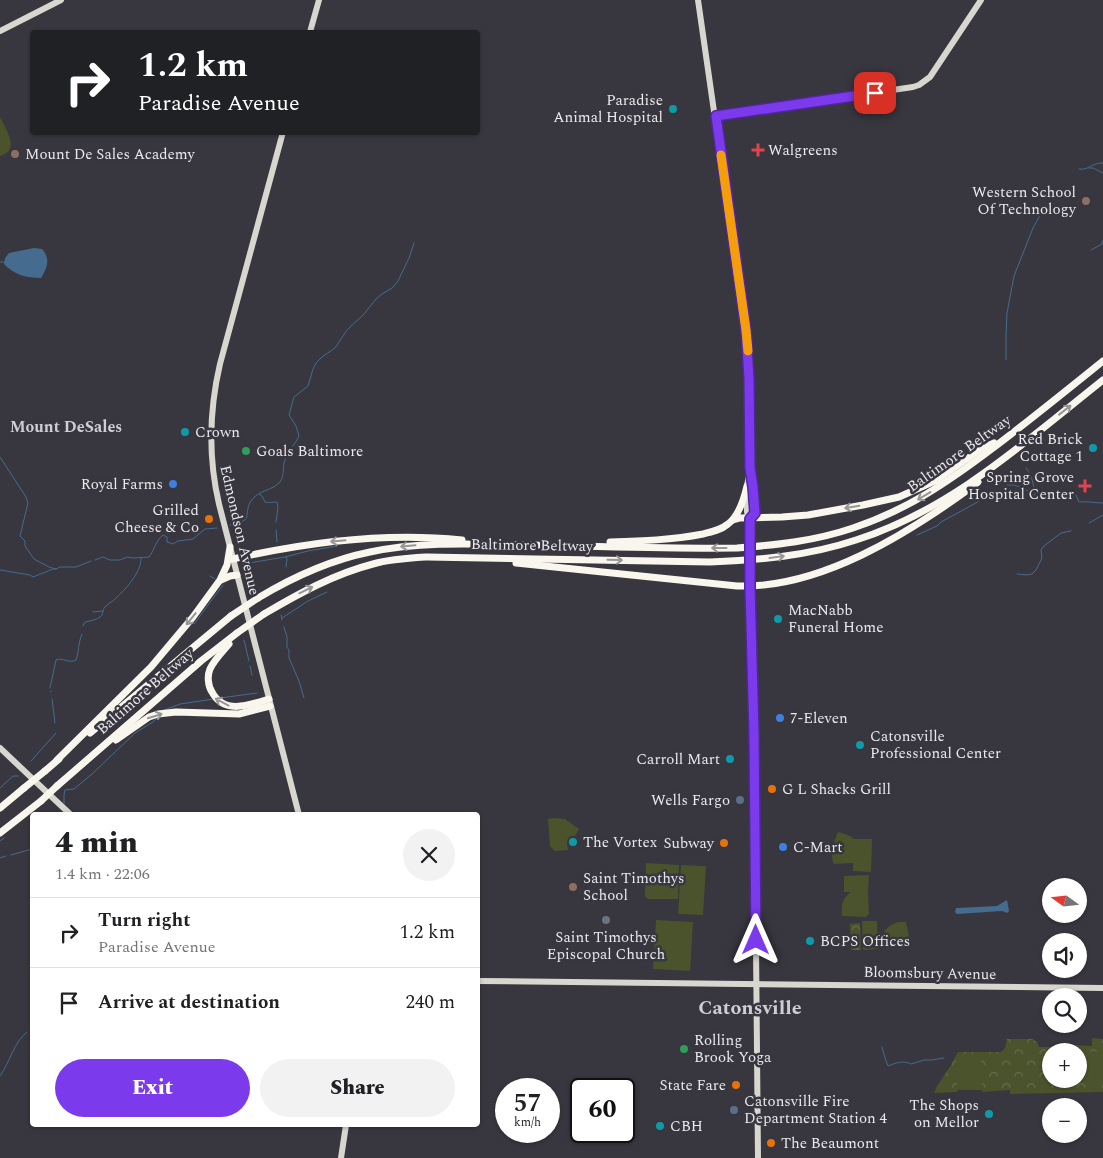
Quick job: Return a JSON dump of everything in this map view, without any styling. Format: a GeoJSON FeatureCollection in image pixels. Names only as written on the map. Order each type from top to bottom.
{"type":"FeatureCollection","features":[{"type":"Feature","properties":{"kind":"highway","name":"Baltimore Beltway"},"geometry":{"type":"LineString","coordinates":[[0,808],[231,616],[258,598],[301,574],[339,560],[402,546],[427,544],[509,544],[737,548],[787,543],[852,529],[918,500],[960,472],[1103,361]]}},
{"type":"Feature","properties":{"kind":"highway","name":"Baltimore Beltway"},"geometry":{"type":"LineString","coordinates":[[0,833],[40,801],[200,661],[264,614],[307,589],[374,564],[404,559],[427,557],[710,562],[775,558],[855,541],[903,522],[948,498],[999,462],[1103,380]]}},
{"type":"Feature","properties":{"kind":"highway"},"geometry":{"type":"LineString","coordinates":[[550,545],[680,538],[721,529],[733,520],[740,518],[808,515],[899,497],[937,480],[981,449],[1007,437]]}},
{"type":"Feature","properties":{"kind":"highway"},"geometry":{"type":"LineString","coordinates":[[478,558],[594,572],[750,587],[784,582],[840,565],[886,544],[925,520],[972,487],[999,462]]}},
{"type":"Feature","properties":{"kind":"highway"},"geometry":{"type":"LineString","coordinates":[[733,520],[747,486]]}},
{"type":"Feature","properties":{"kind":"highway"},"geometry":{"type":"LineString","coordinates":[[233,559],[288,547],[362,539],[444,538],[509,544]]}},
{"type":"Feature","properties":{"kind":"highway"},"geometry":{"type":"LineString","coordinates":[[57,760],[151,667],[193,617],[220,580],[227,564],[230,547]]}},
{"type":"Feature","properties":{"kind":"highway"},"geometry":{"type":"LineString","coordinates":[[220,580],[237,575]]}},
{"type":"Feature","properties":{"kind":"highway"},"geometry":{"type":"LineString","coordinates":[[237,634],[208,672],[210,689],[215,699],[227,706],[270,703]]}},
{"type":"Feature","properties":{"kind":"highway"},"geometry":{"type":"LineString","coordinates":[[72,772],[149,717],[176,712],[239,714],[270,703]]}},
{"type":"Feature","properties":{"kind":"main road"},"geometry":{"type":"LineString","coordinates":[[0,31],[61,0]]}},
{"type":"Feature","properties":{"kind":"main road"},"geometry":{"type":"LineString","coordinates":[[310,30],[318,0]]}},
{"type":"Feature","properties":{"kind":"main road"},"geometry":{"type":"LineString","coordinates":[[698,0],[747,341],[750,468],[755,513],[750,519]]}},
{"type":"Feature","properties":{"kind":"main road"},"geometry":{"type":"LineString","coordinates":[[716,116],[913,87],[920,84],[930,77],[981,0]]}},
{"type":"Feature","properties":{"kind":"main road","name":"Edmondson Avenue"},"geometry":{"type":"LineString","coordinates":[[282,135],[222,356],[214,395],[211,432],[213,476],[218,504],[298,812]]}},
{"type":"Feature","properties":{"kind":"main road"},"geometry":{"type":"LineString","coordinates":[[750,468],[746,512],[750,519],[758,1158]]}},
{"type":"Feature","properties":{"kind":"main road"},"geometry":{"type":"LineString","coordinates":[[747,486],[754,505]]}},
{"type":"Feature","properties":{"kind":"main road"},"geometry":{"type":"LineString","coordinates":[[0,748],[68,812]]}},
{"type":"Feature","properties":{"kind":"main road","name":"Bloomsbury Avenue"},"geometry":{"type":"LineString","coordinates":[[480,981],[1103,988]]}},
{"type":"Feature","properties":{"kind":"main road"},"geometry":{"type":"LineString","coordinates":[[341,1158],[346,1127]]}},
{"type":"Feature","properties":{"kind":"green space"},"geometry":{"type":"Polygon","coordinates":[[[0,117],[11,144],[10,149],[0,156],[0,117]]]}},
{"type":"Feature","properties":{"kind":"green space"},"geometry":{"type":"Polygon","coordinates":[[[548,819],[565,819],[579,829],[575,836],[570,836],[567,843],[568,850],[555,851],[550,846],[548,819]]]}},
{"type":"Feature","properties":{"kind":"green space"},"geometry":{"type":"Polygon","coordinates":[[[838,832],[854,839],[872,839],[871,872],[853,871],[853,863],[834,864],[832,852],[838,832]]]}},
{"type":"Feature","properties":{"kind":"green space"},"geometry":{"type":"Polygon","coordinates":[[[646,863],[679,865],[678,899],[648,899],[645,896],[646,863]]]}},
{"type":"Feature","properties":{"kind":"green space"},"geometry":{"type":"Polygon","coordinates":[[[681,865],[706,866],[703,915],[678,914],[681,865]]]}},
{"type":"Feature","properties":{"kind":"green space"},"geometry":{"type":"Polygon","coordinates":[[[869,875],[869,914],[866,917],[842,916],[843,902],[851,892],[844,892],[844,876],[869,875]]]}},
{"type":"Feature","properties":{"kind":"green space"},"geometry":{"type":"Polygon","coordinates":[[[656,920],[693,922],[690,971],[653,969],[656,920]]]}},
{"type":"Feature","properties":{"kind":"green space"},"geometry":{"type":"Polygon","coordinates":[[[862,921],[877,921],[878,949],[863,950],[862,921]]]}},
{"type":"Feature","properties":{"kind":"green space"},"geometry":{"type":"Polygon","coordinates":[[[898,922],[906,922],[910,941],[907,945],[886,949],[884,932],[898,922]]]}},
{"type":"Feature","properties":{"kind":"green space"},"geometry":{"type":"Polygon","coordinates":[[[860,923],[861,950],[851,950],[850,924],[860,923]]]}},
{"type":"Feature","properties":{"kind":"green space"},"geometry":{"type":"Polygon","coordinates":[[[1092,1038],[1103,1039],[1103,1092],[1010,1094],[1010,1090],[982,1092],[982,1090],[958,1090],[957,1092],[934,1093],[958,1052],[1001,1052],[1005,1048],[1007,1039],[1032,1039],[1037,1042],[1039,1047],[1042,1047],[1042,1088],[1087,1088],[1087,1046],[1092,1046],[1092,1038]]]}},
{"type":"Feature","properties":{"kind":"green space"},"geometry":{"type":"Polygon","coordinates":[[[1103,1051],[1103,1079],[1092,1078],[1087,1074],[1087,1052],[1103,1051]]]}},
{"type":"Feature","properties":{"kind":"green space"},"geometry":{"type":"Polygon","coordinates":[[[981,1058],[982,1090],[957,1090],[956,1059],[981,1058]]]}},
{"type":"Feature","properties":{"kind":"water"},"geometry":{"type":"Polygon","coordinates":[[[34,248],[42,249],[47,260],[41,278],[21,275],[12,271],[4,264],[5,258],[9,253],[34,248]]]}},
{"type":"Feature","properties":{"kind":"water"},"geometry":{"type":"Polygon","coordinates":[[[1007,900],[1009,911],[1007,913],[1002,911],[957,914],[955,912],[956,908],[997,906],[1007,900]]]}},
{"type":"Feature","properties":{"kind":"waterway"},"geometry":{"type":"LineString","coordinates":[[1079,169],[1103,163]]}},
{"type":"Feature","properties":{"kind":"waterway"},"geometry":{"type":"LineString","coordinates":[[1089,168],[1103,173]]}},
{"type":"Feature","properties":{"kind":"waterway"},"geometry":{"type":"LineString","coordinates":[[1006,360],[1007,313],[1014,276],[1033,228],[1044,208]]}},
{"type":"Feature","properties":{"kind":"waterway"},"geometry":{"type":"LineString","coordinates":[[1091,250],[1102,244],[1103,240]]}},
{"type":"Feature","properties":{"kind":"waterway"},"geometry":{"type":"LineString","coordinates":[[230,525],[246,519],[249,505],[254,497],[280,482],[284,463],[299,436],[296,426],[289,415],[294,397],[308,386],[316,363],[335,348],[347,330],[376,299],[392,288],[398,281],[414,243]]}},
{"type":"Feature","properties":{"kind":"waterway"},"geometry":{"type":"LineString","coordinates":[[0,457],[28,503],[20,536],[25,541],[25,546],[34,559],[56,569]]}},
{"type":"Feature","properties":{"kind":"waterway"},"geometry":{"type":"LineString","coordinates":[[1026,468],[1032,478],[1036,494]]}},
{"type":"Feature","properties":{"kind":"waterway"},"geometry":{"type":"LineString","coordinates":[[1007,485],[1014,485],[1025,489],[1034,495],[1044,494]]}},
{"type":"Feature","properties":{"kind":"waterway"},"geometry":{"type":"LineString","coordinates":[[917,535],[937,526],[996,492]]}},
{"type":"Feature","properties":{"kind":"waterway"},"geometry":{"type":"LineString","coordinates":[[1072,493],[1076,495],[1079,502],[1103,503]]}},
{"type":"Feature","properties":{"kind":"waterway"},"geometry":{"type":"LineString","coordinates":[[259,494],[265,502],[277,502],[276,522]]}},
{"type":"Feature","properties":{"kind":"waterway"},"geometry":{"type":"LineString","coordinates":[[1089,523],[1103,515]]}},
{"type":"Feature","properties":{"kind":"waterway"},"geometry":{"type":"LineString","coordinates":[[95,560],[103,557],[110,560],[120,560],[127,557],[149,557],[163,535],[167,537],[167,542],[173,544],[178,541],[193,539],[205,529],[217,528]]}},
{"type":"Feature","properties":{"kind":"waterway"},"geometry":{"type":"LineString","coordinates":[[276,530],[277,542]]}},
{"type":"Feature","properties":{"kind":"waterway"},"geometry":{"type":"LineString","coordinates":[[1017,574],[1032,574],[1042,558],[1041,550],[1044,546],[1061,533],[1071,531]]}},
{"type":"Feature","properties":{"kind":"waterway"},"geometry":{"type":"LineString","coordinates":[[243,564],[337,546]]}},
{"type":"Feature","properties":{"kind":"waterway"},"geometry":{"type":"LineString","coordinates":[[286,557],[286,567]]}},
{"type":"Feature","properties":{"kind":"waterway"},"geometry":{"type":"LineString","coordinates":[[83,626],[85,622],[100,617],[106,606],[127,586],[136,575],[141,558]]}},
{"type":"Feature","properties":{"kind":"waterway"},"geometry":{"type":"LineString","coordinates":[[0,570],[33,577],[59,567],[76,567],[91,561]]}},
{"type":"Feature","properties":{"kind":"waterway"},"geometry":{"type":"LineString","coordinates":[[210,576],[215,579]]}},
{"type":"Feature","properties":{"kind":"waterway"},"geometry":{"type":"LineString","coordinates":[[194,624],[223,585]]}},
{"type":"Feature","properties":{"kind":"waterway"},"geometry":{"type":"LineString","coordinates":[[282,618],[308,601],[327,592]]}},
{"type":"Feature","properties":{"kind":"waterway"},"geometry":{"type":"LineString","coordinates":[[93,612],[103,611]]}},
{"type":"Feature","properties":{"kind":"waterway"},"geometry":{"type":"LineString","coordinates":[[281,615],[282,620]]}},
{"type":"Feature","properties":{"kind":"waterway"},"geometry":{"type":"LineString","coordinates":[[284,627],[289,658],[304,698]]}},
{"type":"Feature","properties":{"kind":"waterway"},"geometry":{"type":"LineString","coordinates":[[50,688],[56,660],[76,660],[82,634]]}},
{"type":"Feature","properties":{"kind":"waterway"},"geometry":{"type":"LineString","coordinates":[[244,640],[249,661]]}},
{"type":"Feature","properties":{"kind":"waterway"},"geometry":{"type":"LineString","coordinates":[[250,666],[252,675]]}},
{"type":"Feature","properties":{"kind":"waterway"},"geometry":{"type":"LineString","coordinates":[[220,698],[257,693]]}},
{"type":"Feature","properties":{"kind":"waterway"},"geometry":{"type":"LineString","coordinates":[[52,699],[55,723]]}},
{"type":"Feature","properties":{"kind":"waterway"},"geometry":{"type":"LineString","coordinates":[[164,710],[180,704],[214,699]]}},
{"type":"Feature","properties":{"kind":"waterway"},"geometry":{"type":"LineString","coordinates":[[64,804],[65,790],[74,789],[135,733],[158,717]]}},
{"type":"Feature","properties":{"kind":"waterway"},"geometry":{"type":"LineString","coordinates":[[31,761],[56,733]]}},
{"type":"Feature","properties":{"kind":"waterway"},"geometry":{"type":"LineString","coordinates":[[0,788],[13,776],[18,776]]}},
{"type":"Feature","properties":{"kind":"waterway"},"geometry":{"type":"LineString","coordinates":[[0,841],[4,838]]}},
{"type":"Feature","properties":{"kind":"waterway"},"geometry":{"type":"LineString","coordinates":[[11,855],[30,850]]}},
{"type":"Feature","properties":{"kind":"waterway"},"geometry":{"type":"LineString","coordinates":[[0,858],[6,856]]}},
{"type":"Feature","properties":{"kind":"waterway"},"geometry":{"type":"LineString","coordinates":[[0,1076],[15,1047],[27,1032]]}},
{"type":"Feature","properties":{"kind":"waterway"},"geometry":{"type":"LineString","coordinates":[[882,1047],[888,1066],[900,1062],[911,1064],[924,1060],[944,1058]]}},
{"type":"Feature","properties":{"kind":"slow traffic"},"geometry":{"type":"LineString","coordinates":[[721,155],[748,351]]}},
{"type":"Feature","properties":{"kind":"place","name":"Paradise Animal Hospital"},"geometry":{"type":"Point","coordinates":[673,109]}},
{"type":"Feature","properties":{"kind":"place","name":"Walgreens"},"geometry":{"type":"Point","coordinates":[758,150]}},
{"type":"Feature","properties":{"kind":"place","name":"Mount De Sales Academy"},"geometry":{"type":"Point","coordinates":[15,154]}},
{"type":"Feature","properties":{"kind":"place","name":"Western School Of Technology"},"geometry":{"type":"Point","coordinates":[1086,201]}},
{"type":"Feature","properties":{"kind":"place","name":"Crown"},"geometry":{"type":"Point","coordinates":[185,432]}},
{"type":"Feature","properties":{"kind":"place","name":"Red Brick Cottage 1"},"geometry":{"type":"Point","coordinates":[1093,448]}},
{"type":"Feature","properties":{"kind":"place","name":"Goals Baltimore"},"geometry":{"type":"Point","coordinates":[246,451]}},
{"type":"Feature","properties":{"kind":"place","name":"Royal Farms"},"geometry":{"type":"Point","coordinates":[173,484]}},
{"type":"Feature","properties":{"kind":"place","name":"Spring Grove Hospital Center"},"geometry":{"type":"Point","coordinates":[1085,486]}},
{"type":"Feature","properties":{"kind":"place","name":"Grilled Cheese & Co"},"geometry":{"type":"Point","coordinates":[209,519]}},
{"type":"Feature","properties":{"kind":"place","name":"MacNabb Funeral Home"},"geometry":{"type":"Point","coordinates":[778,619]}},
{"type":"Feature","properties":{"kind":"place","name":"7-Eleven"},"geometry":{"type":"Point","coordinates":[780,718]}},
{"type":"Feature","properties":{"kind":"place","name":"Catonsville Professional Center"},"geometry":{"type":"Point","coordinates":[860,745]}},
{"type":"Feature","properties":{"kind":"place","name":"Carroll Mart"},"geometry":{"type":"Point","coordinates":[730,759]}},
{"type":"Feature","properties":{"kind":"place","name":"G L Shacks Grill"},"geometry":{"type":"Point","coordinates":[772,789]}},
{"type":"Feature","properties":{"kind":"place","name":"Wells Fargo"},"geometry":{"type":"Point","coordinates":[740,800]}},
{"type":"Feature","properties":{"kind":"place","name":"The Vortex"},"geometry":{"type":"Point","coordinates":[573,842]}},
{"type":"Feature","properties":{"kind":"place","name":"Subway"},"geometry":{"type":"Point","coordinates":[724,843]}},
{"type":"Feature","properties":{"kind":"place","name":"C-Mart"},"geometry":{"type":"Point","coordinates":[783,847]}},
{"type":"Feature","properties":{"kind":"place","name":"Saint Timothys School"},"geometry":{"type":"Point","coordinates":[573,887]}},
{"type":"Feature","properties":{"kind":"place","name":"Saint Timothys Episcopal Church"},"geometry":{"type":"Point","coordinates":[606,920]}},
{"type":"Feature","properties":{"kind":"place","name":"BCPS Offices"},"geometry":{"type":"Point","coordinates":[810,941]}},
{"type":"Feature","properties":{"kind":"place","name":"Rolling Brook Yoga"},"geometry":{"type":"Point","coordinates":[684,1049]}},
{"type":"Feature","properties":{"kind":"place","name":"State Fare"},"geometry":{"type":"Point","coordinates":[736,1085]}},
{"type":"Feature","properties":{"kind":"place","name":"Catonsville Fire Department Station 4"},"geometry":{"type":"Point","coordinates":[734,1110]}},
{"type":"Feature","properties":{"kind":"place","name":"The Shops on Mellor"},"geometry":{"type":"Point","coordinates":[989,1114]}},
{"type":"Feature","properties":{"kind":"place","name":"CBH"},"geometry":{"type":"Point","coordinates":[660,1126]}},
{"type":"Feature","properties":{"kind":"place","name":"The Beaumont"},"geometry":{"type":"Point","coordinates":[771,1143]}},
{"type":"Feature","properties":{"kind":"district","name":"Mount DeSales"},"geometry":{"type":"Point","coordinates":[66,426]}},
{"type":"Feature","properties":{"kind":"district","name":"Catonsville"},"geometry":{"type":"Point","coordinates":[750,1007]}},
{"type":"Feature","properties":{"kind":"route"},"geometry":{"type":"LineString","coordinates":[[756,940],[750,587],[750,519],[755,513],[750,468],[749,360],[716,116],[875,93]]}}]}
